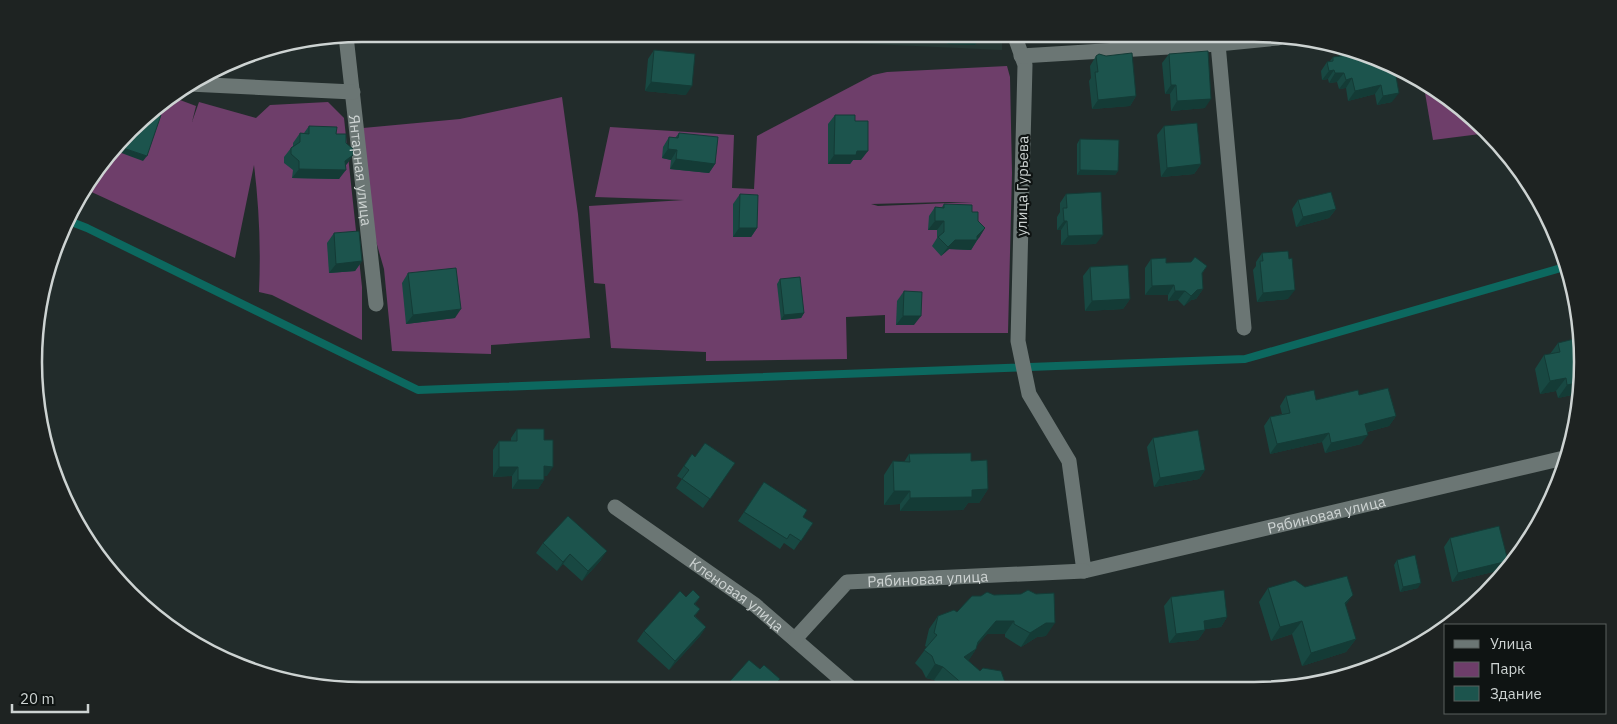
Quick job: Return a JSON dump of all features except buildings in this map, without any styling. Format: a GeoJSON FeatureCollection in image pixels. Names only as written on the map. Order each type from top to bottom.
{"type":"FeatureCollection","features":[{"type":"Feature","properties":{"kind":"street","name":"улица Гурьева"},"geometry":{"type":"LineString","coordinates":[[1017,42],[1025,65],[1018,341],[1029,394],[1069,460],[1084,571]]}},
{"type":"Feature","properties":{"kind":"street"},"geometry":{"type":"LineString","coordinates":[[1021,56],[1238,42]]}},
{"type":"Feature","properties":{"kind":"street","name":"Янтарная улица"},"geometry":{"type":"LineString","coordinates":[[347,43],[376,304]]}},
{"type":"Feature","properties":{"kind":"street"},"geometry":{"type":"LineString","coordinates":[[1218,44],[1244,328]]}},
{"type":"Feature","properties":{"kind":"street"},"geometry":{"type":"LineString","coordinates":[[203,85],[353,92]]}},
{"type":"Feature","properties":{"kind":"street","name":"Рябиновая улица"},"geometry":{"type":"LineString","coordinates":[[796,639],[847,582],[1084,571],[1560,459]]}},
{"type":"Feature","properties":{"kind":"street","name":"Кленовая улица"},"geometry":{"type":"LineString","coordinates":[[615,507],[755,605],[844,682]]}},
{"type":"Feature","properties":{"kind":"shaded area"},"geometry":{"type":"Polygon","coordinates":[[[828,42],[1002,42],[1002,50],[828,42]]]}},
{"type":"Feature","properties":{"kind":"green space"},"geometry":{"type":"Polygon","coordinates":[[[1007,66],[1010,77],[1012,173],[1008,333],[885,333],[885,315],[846,317],[847,359],[706,361],[706,352],[611,348],[605,284],[594,283],[589,206],[684,200],[595,197],[610,127],[734,135],[732,188],[754,189],[757,136],[873,75],[887,72],[1007,66]],[[947,202],[871,204],[878,206],[973,202],[947,202]]]}},
{"type":"Feature","properties":{"kind":"green space"},"geometry":{"type":"Polygon","coordinates":[[[1425,91],[1479,134],[1433,140],[1425,91]]]}},
{"type":"Feature","properties":{"kind":"green space"},"geometry":{"type":"Polygon","coordinates":[[[562,97],[578,214],[590,338],[491,345],[491,354],[392,351],[384,269],[367,210],[363,128],[460,119],[562,97]]]}},
{"type":"Feature","properties":{"kind":"green space"},"geometry":{"type":"Polygon","coordinates":[[[179,100],[196,106],[192,122],[199,102],[256,118],[270,105],[328,102],[344,118],[362,287],[362,340],[272,295],[259,292],[259,227],[254,165],[235,258],[91,192],[122,151],[136,136],[179,100]]]}},
{"type":"Feature","properties":{"kind":"waterway"},"geometry":{"type":"LineString","coordinates":[[74,223],[418,390],[1245,359],[1561,268]]}}]}
